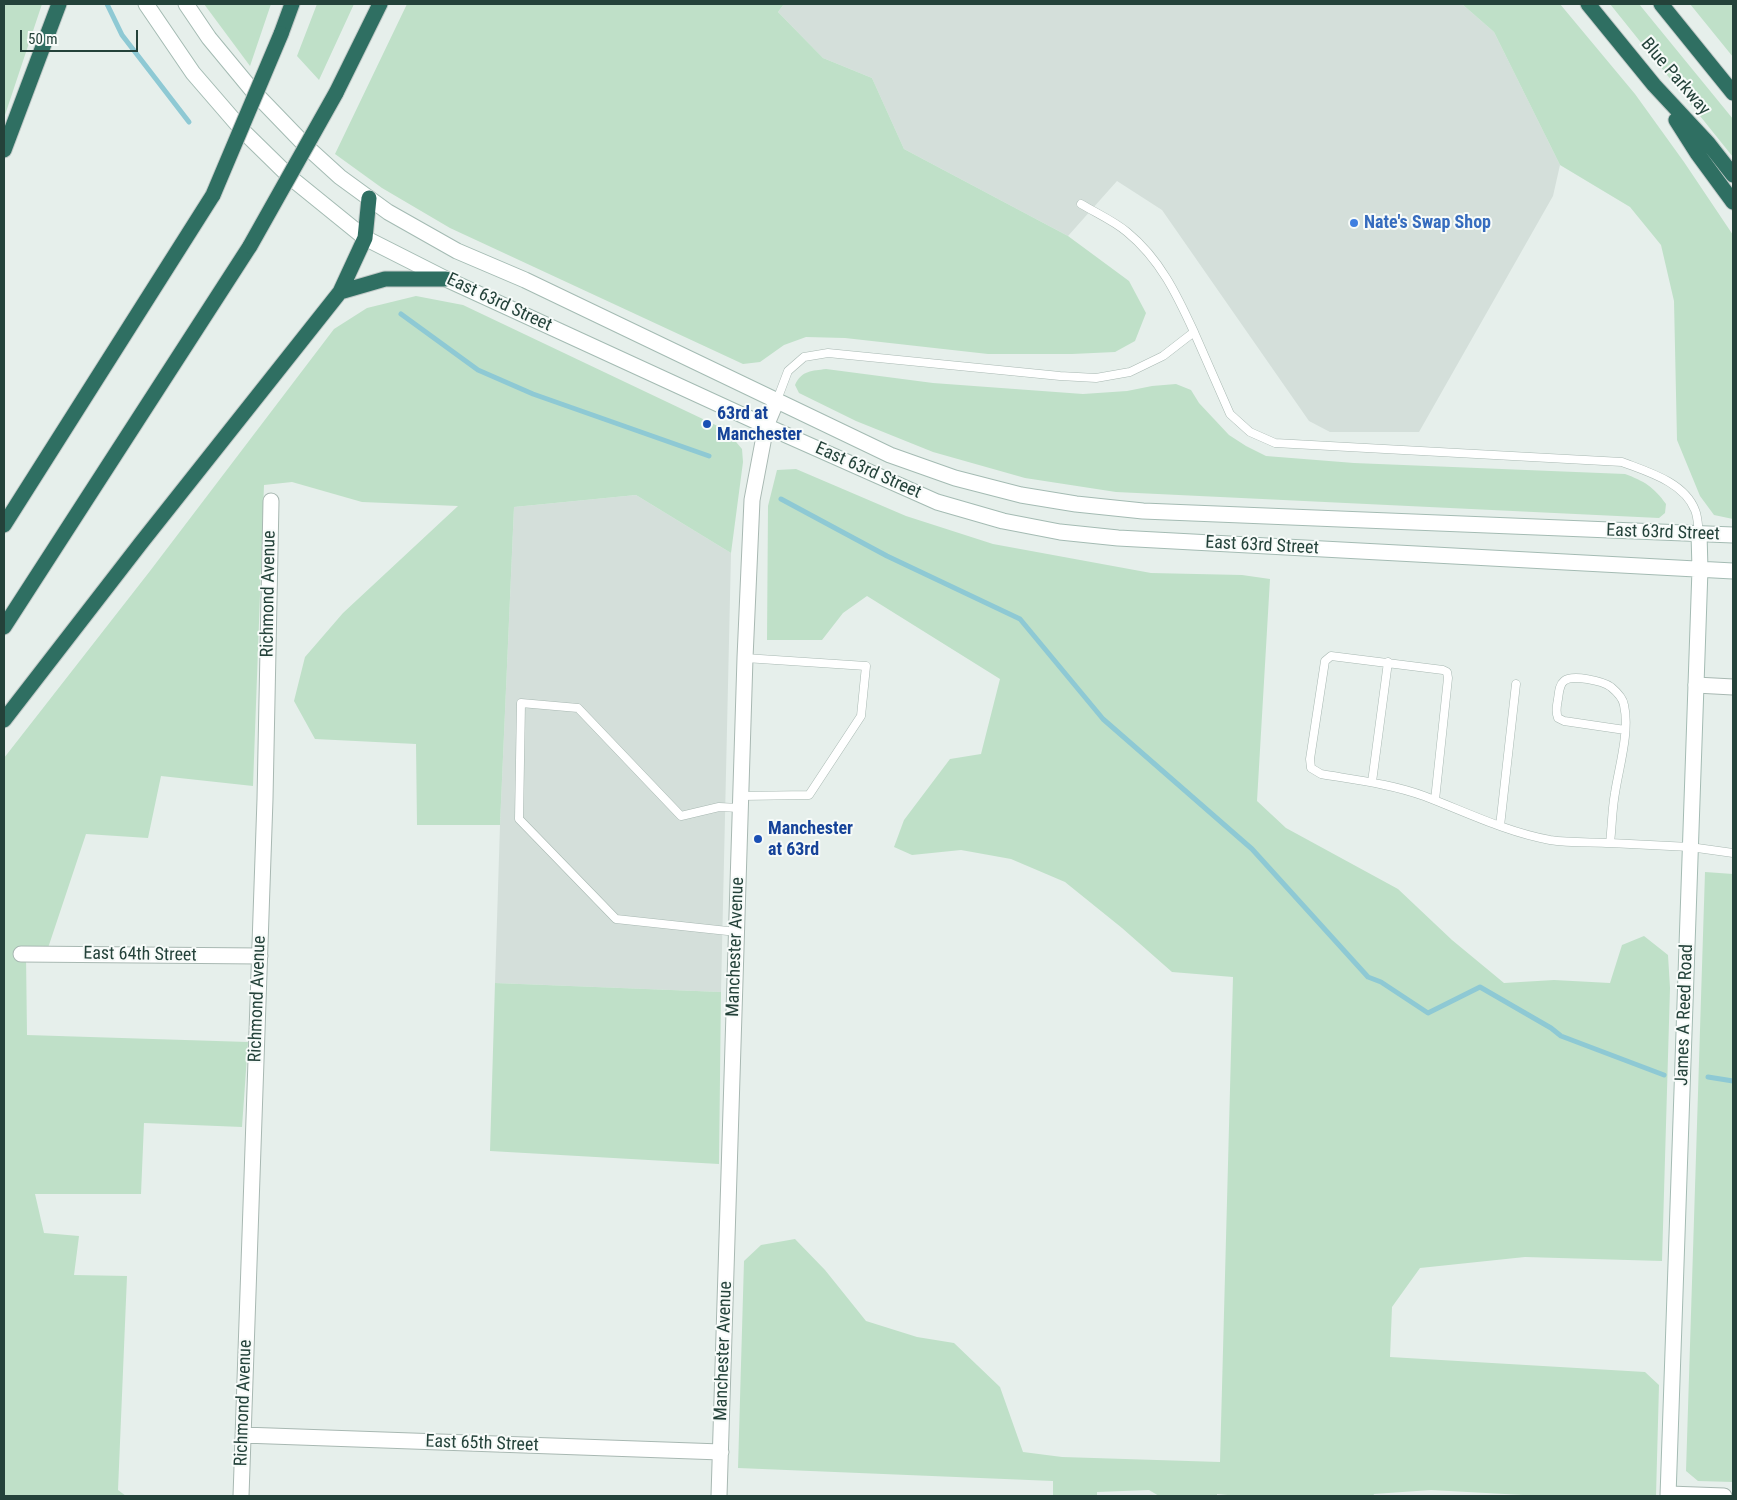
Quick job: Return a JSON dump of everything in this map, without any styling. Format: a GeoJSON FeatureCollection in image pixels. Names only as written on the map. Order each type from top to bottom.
{"type":"FeatureCollection","features":[{"type":"Feature","properties":{"kind":"highway"},"geometry":{"type":"LineString","coordinates":[[4,150],[59,4]]}},
{"type":"Feature","properties":{"kind":"highway"},"geometry":{"type":"LineString","coordinates":[[4,525],[213,195],[292,4]]}},
{"type":"Feature","properties":{"kind":"highway"},"geometry":{"type":"LineString","coordinates":[[4,627],[250,246],[336,93],[380,4]]}},
{"type":"Feature","properties":{"kind":"highway","name":"Blue Parkway"},"geometry":{"type":"LineString","coordinates":[[1588,4],[1654,85],[1708,143],[1733,175]]}},
{"type":"Feature","properties":{"kind":"highway","name":"Blue Parkway"},"geometry":{"type":"LineString","coordinates":[[1661,4],[1733,93]]}},
{"type":"Feature","properties":{"kind":"highway"},"geometry":{"type":"LineString","coordinates":[[1654,85],[1697,153],[1733,202]]}},
{"type":"Feature","properties":{"kind":"highway"},"geometry":{"type":"LineString","coordinates":[[4,720],[141,543],[340,292],[366,238],[369,198]]}},
{"type":"Feature","properties":{"kind":"highway"},"geometry":{"type":"LineString","coordinates":[[340,292],[385,279],[446,279]]}},
{"type":"Feature","properties":{"kind":"street","name":"East 63rd Street"},"geometry":{"type":"LineString","coordinates":[[146,4],[193,74],[244,132],[291,178],[366,238],[446,279],[766,426],[937,502],[1003,521],[1060,532],[1137,540],[1733,571]]}},
{"type":"Feature","properties":{"kind":"street","name":"East 63rd Street"},"geometry":{"type":"LineString","coordinates":[[186,4],[209,38],[252,90],[307,147],[340,177],[388,212],[457,251],[525,280],[890,454],[954,478],[1021,495],[1076,504],[1142,511],[1733,535]]}},
{"type":"Feature","properties":{"kind":"street","name":"Manchester Avenue"},"geometry":{"type":"LineString","coordinates":[[719,1496],[745,658],[752,500],[766,426],[776,400]]}},
{"type":"Feature","properties":{"kind":"street","name":"Richmond Avenue"},"geometry":{"type":"LineString","coordinates":[[241,1496],[265,799],[271,501]]}},
{"type":"Feature","properties":{"kind":"street","name":"James A Reed Road"},"geometry":{"type":"LineString","coordinates":[[1668,1495],[1700,569],[1699,534]]}},
{"type":"Feature","properties":{"kind":"street"},"geometry":{"type":"LineString","coordinates":[[1696,685],[1733,687]]}},
{"type":"Feature","properties":{"kind":"street","name":"East 64th Street"},"geometry":{"type":"LineString","coordinates":[[21,954],[260,956]]}},
{"type":"Feature","properties":{"kind":"street","name":"East 65th Street"},"geometry":{"type":"LineString","coordinates":[[242,1435],[721,1452]]}},
{"type":"Feature","properties":{"kind":"street"},"geometry":{"type":"LineString","coordinates":[[1668,1495],[1724,1496]]}},
{"type":"Feature","properties":{"kind":"lane"},"geometry":{"type":"LineString","coordinates":[[1080,204],[1127,232],[1150,255],[1174,289],[1230,414],[1250,432],[1275,443],[1622,462],[1653,474],[1682,491],[1695,511],[1699,534]]}},
{"type":"Feature","properties":{"kind":"lane"},"geometry":{"type":"LineString","coordinates":[[776,400],[788,371],[804,358],[828,353],[1096,378],[1130,372],[1163,356],[1194,332]]}},
{"type":"Feature","properties":{"kind":"lane"},"geometry":{"type":"LineString","coordinates":[[1435,800],[1448,678],[1447,672],[1388,662],[1331,656],[1325,661],[1310,760],[1311,768],[1320,774],[1385,784],[1435,800],[1515,832],[1551,840],[1690,846],[1733,853]]}},
{"type":"Feature","properties":{"kind":"lane"},"geometry":{"type":"LineString","coordinates":[[737,932],[616,919],[519,819],[521,703],[578,708],[681,816],[741,802],[809,795],[861,716],[866,666],[745,658]]}},
{"type":"Feature","properties":{"kind":"lane"},"geometry":{"type":"LineString","coordinates":[[1372,782],[1388,662]]}},
{"type":"Feature","properties":{"kind":"lane"},"geometry":{"type":"LineString","coordinates":[[1610,843],[1614,794],[1623,752],[1624,730],[1624,705],[1620,696],[1610,686],[1572,677],[1564,681],[1560,687],[1556,712],[1558,718],[1564,722],[1624,730]]}},
{"type":"Feature","properties":{"kind":"lane"},"geometry":{"type":"LineString","coordinates":[[1500,826],[1516,684]]}},
{"type":"Feature","properties":{"kind":"shaded area","name":"Nate's Swap Shop"},"geometry":{"type":"Polygon","coordinates":[[[784,4],[1462,4],[1494,32],[1560,165],[1553,196],[1419,432],[1330,432],[1309,421],[1162,210],[1117,181],[1068,236],[904,149],[872,78],[823,58],[778,12],[784,4]]]}},
{"type":"Feature","properties":{"kind":"shaded area"},"geometry":{"type":"Polygon","coordinates":[[[636,495],[731,553],[721,992],[495,983],[514,507],[636,495]]]}},
{"type":"Feature","properties":{"kind":"green space"},"geometry":{"type":"Polygon","coordinates":[[[4,4],[42,4],[4,118],[4,4]]]}},
{"type":"Feature","properties":{"kind":"green space"},"geometry":{"type":"Polygon","coordinates":[[[204,4],[271,4],[250,66],[204,4]]]}},
{"type":"Feature","properties":{"kind":"green space"},"geometry":{"type":"Polygon","coordinates":[[[317,4],[354,4],[319,80],[297,56],[317,4]]]}},
{"type":"Feature","properties":{"kind":"green space"},"geometry":{"type":"Polygon","coordinates":[[[407,4],[784,4],[778,12],[823,58],[872,78],[904,149],[1068,236],[1129,281],[1146,313],[1135,341],[1115,352],[988,354],[845,338],[806,337],[784,345],[760,362],[743,364],[450,228],[382,188],[335,154],[407,4]]]}},
{"type":"Feature","properties":{"kind":"green space"},"geometry":{"type":"Polygon","coordinates":[[[1462,4],[1560,4],[1635,94],[1733,235],[1733,519],[1714,515],[1700,496],[1677,440],[1674,301],[1661,245],[1630,207],[1560,165],[1494,32],[1462,4]]]}},
{"type":"Feature","properties":{"kind":"green space"},"geometry":{"type":"Polygon","coordinates":[[[1610,4],[1639,4],[1733,119],[1733,157],[1610,4]]]}},
{"type":"Feature","properties":{"kind":"green space"},"geometry":{"type":"Polygon","coordinates":[[[1690,4],[1733,4],[1733,57],[1690,4]]]}},
{"type":"Feature","properties":{"kind":"green space"},"geometry":{"type":"Polygon","coordinates":[[[416,296],[463,305],[726,430],[742,449],[743,462],[731,553],[636,495],[514,507],[500,825],[417,825],[416,744],[315,739],[294,701],[305,657],[343,613],[458,506],[362,502],[292,482],[264,485],[253,786],[161,776],[148,838],[86,834],[46,954],[26,954],[27,1035],[248,1042],[242,1127],[144,1123],[141,1194],[35,1194],[44,1233],[79,1236],[74,1275],[127,1276],[118,1490],[126,1496],[4,1496],[4,758],[150,571],[334,329],[367,308],[416,296]]]}},
{"type":"Feature","properties":{"kind":"green space"},"geometry":{"type":"Polygon","coordinates":[[[826,369],[933,383],[1083,394],[1127,391],[1176,384],[1191,390],[1199,403],[1229,435],[1266,456],[1354,463],[1625,474],[1638,479],[1653,489],[1666,504],[1665,513],[1659,518],[1116,492],[1025,478],[933,452],[856,421],[799,393],[795,385],[801,376],[808,372],[826,369]]]}},
{"type":"Feature","properties":{"kind":"green space"},"geometry":{"type":"Polygon","coordinates":[[[796,469],[906,516],[993,544],[1151,573],[1242,575],[1270,579],[1257,801],[1286,828],[1398,889],[1452,940],[1504,983],[1554,980],[1610,983],[1622,945],[1644,936],[1668,955],[1670,988],[1662,1261],[1525,1257],[1420,1268],[1392,1307],[1390,1357],[1645,1372],[1659,1385],[1656,1496],[1541,1496],[1431,1490],[1374,1494],[1373,1496],[1238,1496],[1217,1494],[1217,1496],[1159,1496],[1149,1490],[1097,1492],[1097,1496],[1053,1496],[1053,1481],[738,1468],[744,1261],[761,1245],[795,1239],[825,1270],[866,1321],[917,1337],[954,1343],[1000,1387],[1023,1452],[1062,1457],[1220,1462],[1233,977],[1172,972],[1065,882],[1011,859],[961,850],[912,855],[894,847],[904,820],[950,759],[981,754],[1000,679],[867,596],[843,613],[822,640],[767,640],[768,506],[777,470],[796,469]]]}},
{"type":"Feature","properties":{"kind":"green space"},"geometry":{"type":"Polygon","coordinates":[[[1705,872],[1733,874],[1733,1482],[1698,1481],[1686,1471],[1705,872]]]}},
{"type":"Feature","properties":{"kind":"green space"},"geometry":{"type":"Polygon","coordinates":[[[495,983],[721,992],[719,1164],[490,1151],[495,983]]]}},
{"type":"Feature","properties":{"kind":"waterway"},"geometry":{"type":"LineString","coordinates":[[107,4],[122,35],[189,122]]}},
{"type":"Feature","properties":{"kind":"waterway"},"geometry":{"type":"LineString","coordinates":[[401,314],[478,370],[533,394],[709,456]]}},
{"type":"Feature","properties":{"kind":"waterway"},"geometry":{"type":"LineString","coordinates":[[781,499],[887,556],[1020,619],[1103,719],[1252,849],[1368,977],[1381,982],[1428,1013],[1480,987],[1551,1028],[1561,1036],[1664,1075]]}},
{"type":"Feature","properties":{"kind":"waterway"},"geometry":{"type":"LineString","coordinates":[[1708,1077],[1733,1081]]}},
{"type":"Feature","properties":{"kind":"place","name":"Nate's Swap Shop"},"geometry":{"type":"Point","coordinates":[1354,223]}},
{"type":"Feature","properties":{"kind":"place","name":"63rd at Manchester"},"geometry":{"type":"Point","coordinates":[707,424]}},
{"type":"Feature","properties":{"kind":"place","name":"Manchester at 63rd"},"geometry":{"type":"Point","coordinates":[758,839]}}]}
